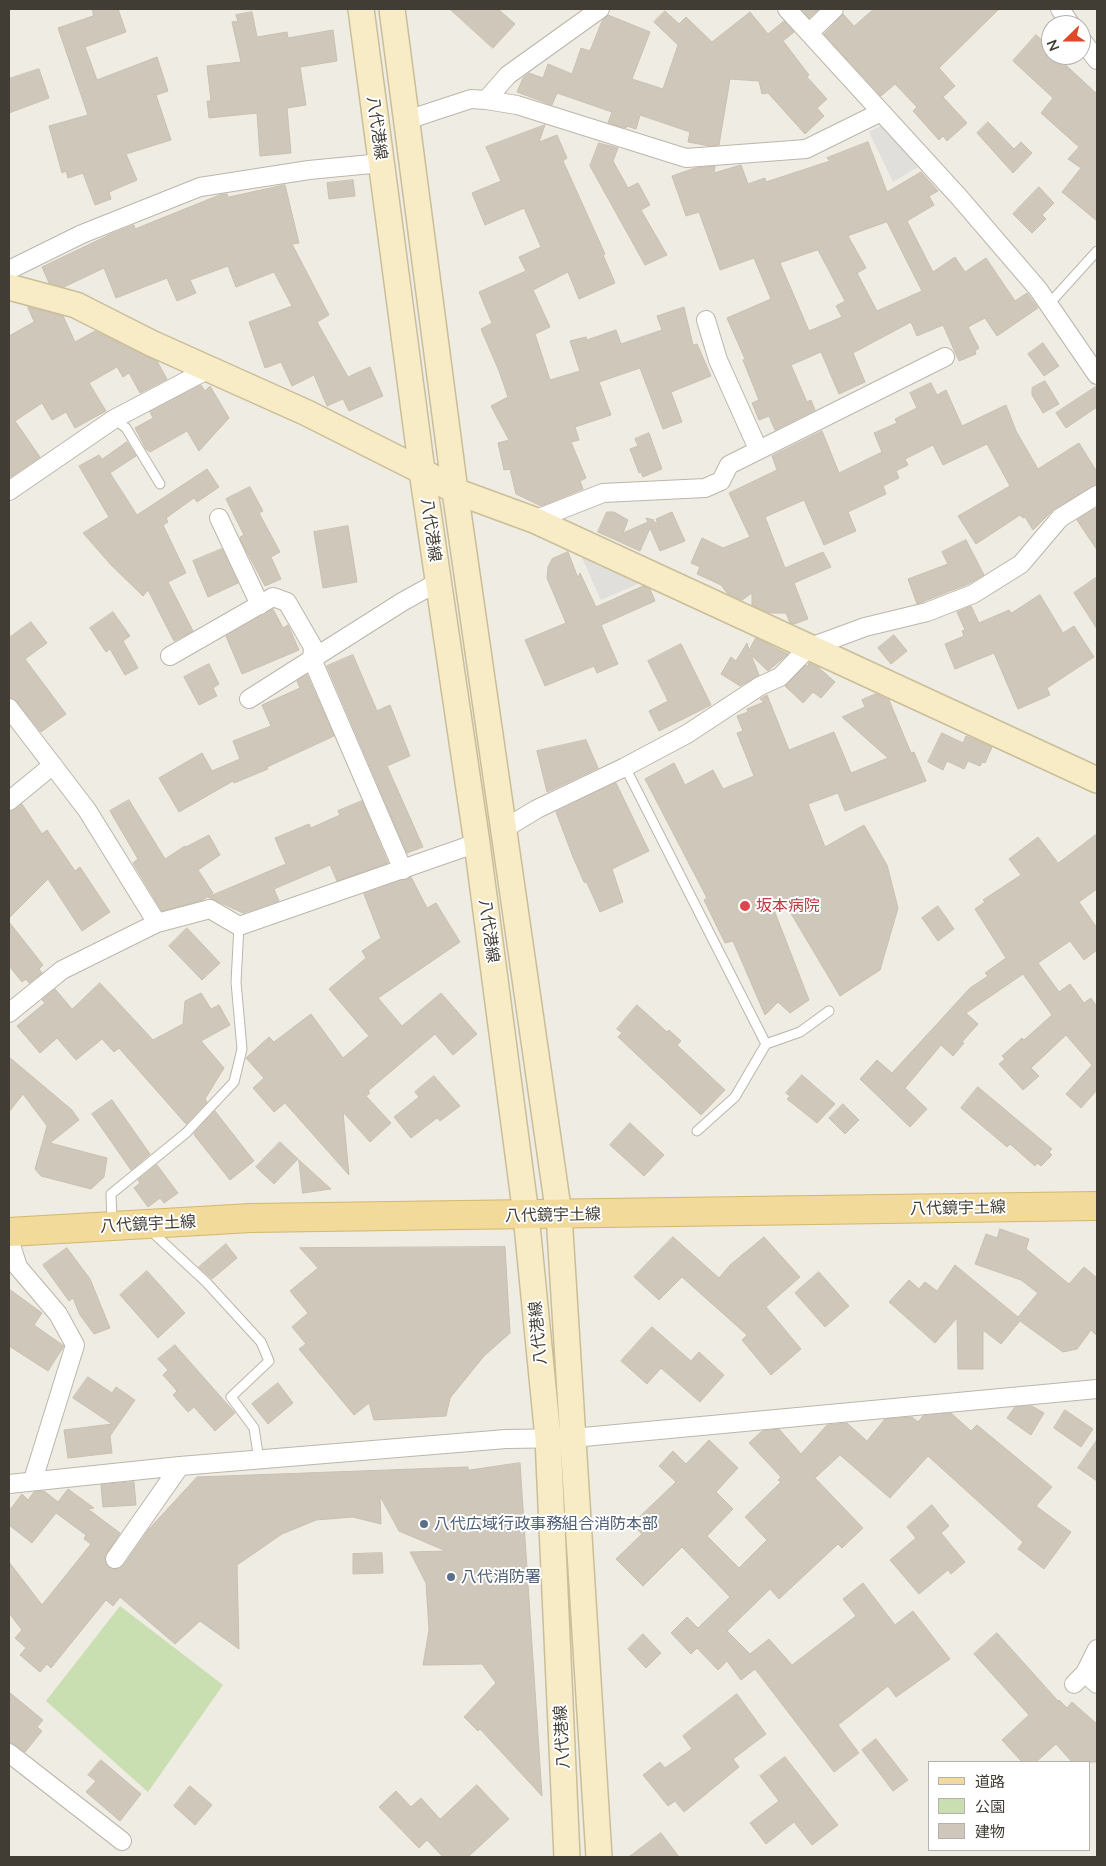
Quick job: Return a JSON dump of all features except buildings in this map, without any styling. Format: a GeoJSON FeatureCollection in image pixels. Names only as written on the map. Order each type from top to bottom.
{"type":"FeatureCollection","features":[{"type":"Feature","properties":{"kind":"main road","name":"八代港線"},"geometry":{"type":"LineString","coordinates":[[361,9],[422,471],[476,843],[526,1215],[548,1438],[567,1857]]}},
{"type":"Feature","properties":{"kind":"main road","name":"八代港線"},"geometry":{"type":"LineString","coordinates":[[392,9],[456,491],[559,1215],[600,1857]]}},
{"type":"Feature","properties":{"kind":"main road"},"geometry":{"type":"LineString","coordinates":[[9,287],[76,305],[209,369],[307,413],[422,471],[456,491],[534,520],[1097,780]]}},
{"type":"Feature","properties":{"kind":"main road","name":"八代鏡宇土線"},"geometry":{"type":"LineString","coordinates":[[9,1232],[251,1218],[1097,1206]]}},
{"type":"Feature","properties":{"kind":"street"},"geometry":{"type":"LineString","coordinates":[[486,100],[508,75],[600,9]]}},
{"type":"Feature","properties":{"kind":"street"},"geometry":{"type":"LineString","coordinates":[[787,9],[965,204],[1049,304],[1097,375]]}},
{"type":"Feature","properties":{"kind":"street"},"geometry":{"type":"LineString","coordinates":[[809,33],[834,9]]}},
{"type":"Feature","properties":{"kind":"street"},"geometry":{"type":"LineString","coordinates":[[407,120],[471,99],[486,100],[517,105],[686,158],[806,149],[881,112]]}},
{"type":"Feature","properties":{"kind":"street"},"geometry":{"type":"LineString","coordinates":[[9,270],[82,234],[200,187],[309,170],[382,163]]}},
{"type":"Feature","properties":{"kind":"street"},"geometry":{"type":"LineString","coordinates":[[706,320],[718,360],[758,449]]}},
{"type":"Feature","properties":{"kind":"street"},"geometry":{"type":"LineString","coordinates":[[534,520],[603,493],[705,488],[721,481],[729,465],[758,449],[793,434],[944,357]]}},
{"type":"Feature","properties":{"kind":"street"},"geometry":{"type":"LineString","coordinates":[[9,491],[114,419],[209,369]]}},
{"type":"Feature","properties":{"kind":"street"},"geometry":{"type":"LineString","coordinates":[[504,829],[537,809],[626,767],[687,734],[760,686],[780,677],[808,648],[865,627],[927,612],[973,594],[1021,564],[1060,518],[1097,495]]}},
{"type":"Feature","properties":{"kind":"street"},"geometry":{"type":"LineString","coordinates":[[218,518],[260,605]]}},
{"type":"Feature","properties":{"kind":"street"},"geometry":{"type":"LineString","coordinates":[[249,699],[402,602],[438,582]]}},
{"type":"Feature","properties":{"kind":"street"},"geometry":{"type":"LineString","coordinates":[[170,656],[274,597],[287,602],[313,647],[312,659],[403,870]]}},
{"type":"Feature","properties":{"kind":"street"},"geometry":{"type":"LineString","coordinates":[[9,708],[88,810],[156,923]]}},
{"type":"Feature","properties":{"kind":"street"},"geometry":{"type":"LineString","coordinates":[[9,801],[53,764]]}},
{"type":"Feature","properties":{"kind":"street"},"geometry":{"type":"LineString","coordinates":[[9,1013],[62,970],[156,923],[210,909],[239,926],[476,843]]}},
{"type":"Feature","properties":{"kind":"street"},"geometry":{"type":"LineString","coordinates":[[9,1239],[18,1267],[58,1314],[75,1345],[33,1480]]}},
{"type":"Feature","properties":{"kind":"street"},"geometry":{"type":"LineString","coordinates":[[9,1485],[33,1480],[180,1466],[496,1440],[573,1438],[1097,1389]]}},
{"type":"Feature","properties":{"kind":"street"},"geometry":{"type":"LineString","coordinates":[[115,1559],[180,1466]]}},
{"type":"Feature","properties":{"kind":"street"},"geometry":{"type":"LineString","coordinates":[[1086,1680],[1097,1649]]}},
{"type":"Feature","properties":{"kind":"street"},"geometry":{"type":"LineString","coordinates":[[9,1753],[122,1841]]}},
{"type":"Feature","properties":{"kind":"lane"},"geometry":{"type":"LineString","coordinates":[[1049,304],[1097,251]]}},
{"type":"Feature","properties":{"kind":"lane"},"geometry":{"type":"LineString","coordinates":[[114,419],[126,428],[160,484]]}},
{"type":"Feature","properties":{"kind":"lane"},"geometry":{"type":"LineString","coordinates":[[626,767],[766,1044]]}},
{"type":"Feature","properties":{"kind":"lane"},"geometry":{"type":"LineString","coordinates":[[112,1226],[111,1194],[186,1133],[234,1082],[242,1049],[236,982],[239,926]]}},
{"type":"Feature","properties":{"kind":"lane"},"geometry":{"type":"LineString","coordinates":[[697,1131],[735,1097],[766,1044],[800,1032],[829,1012]]}},
{"type":"Feature","properties":{"kind":"lane"},"geometry":{"type":"LineString","coordinates":[[144,1225],[206,1282],[261,1342],[269,1361],[231,1397],[254,1428],[259,1460]]}},
{"type":"Feature","properties":{"kind":"green space"},"geometry":{"type":"Polygon","coordinates":[[[120,1606],[223,1685],[148,1792],[46,1701],[120,1606]]]}},
{"type":"Feature","properties":{"kind":"shaded area"},"geometry":{"type":"Polygon","coordinates":[[[884,124],[921,165],[893,182],[869,132],[884,124]]]}},
{"type":"Feature","properties":{"kind":"shaded area"},"geometry":{"type":"Polygon","coordinates":[[[578,549],[647,580],[601,600],[578,549]]]}},
{"type":"Feature","properties":{"kind":"place","name":"坂本病院"},"geometry":{"type":"Point","coordinates":[745,906]}},
{"type":"Feature","properties":{"kind":"place","name":"八代広域行政事務組合消防本部"},"geometry":{"type":"Point","coordinates":[424,1524]}},
{"type":"Feature","properties":{"kind":"place","name":"八代消防署"},"geometry":{"type":"Point","coordinates":[451,1577]}}]}
